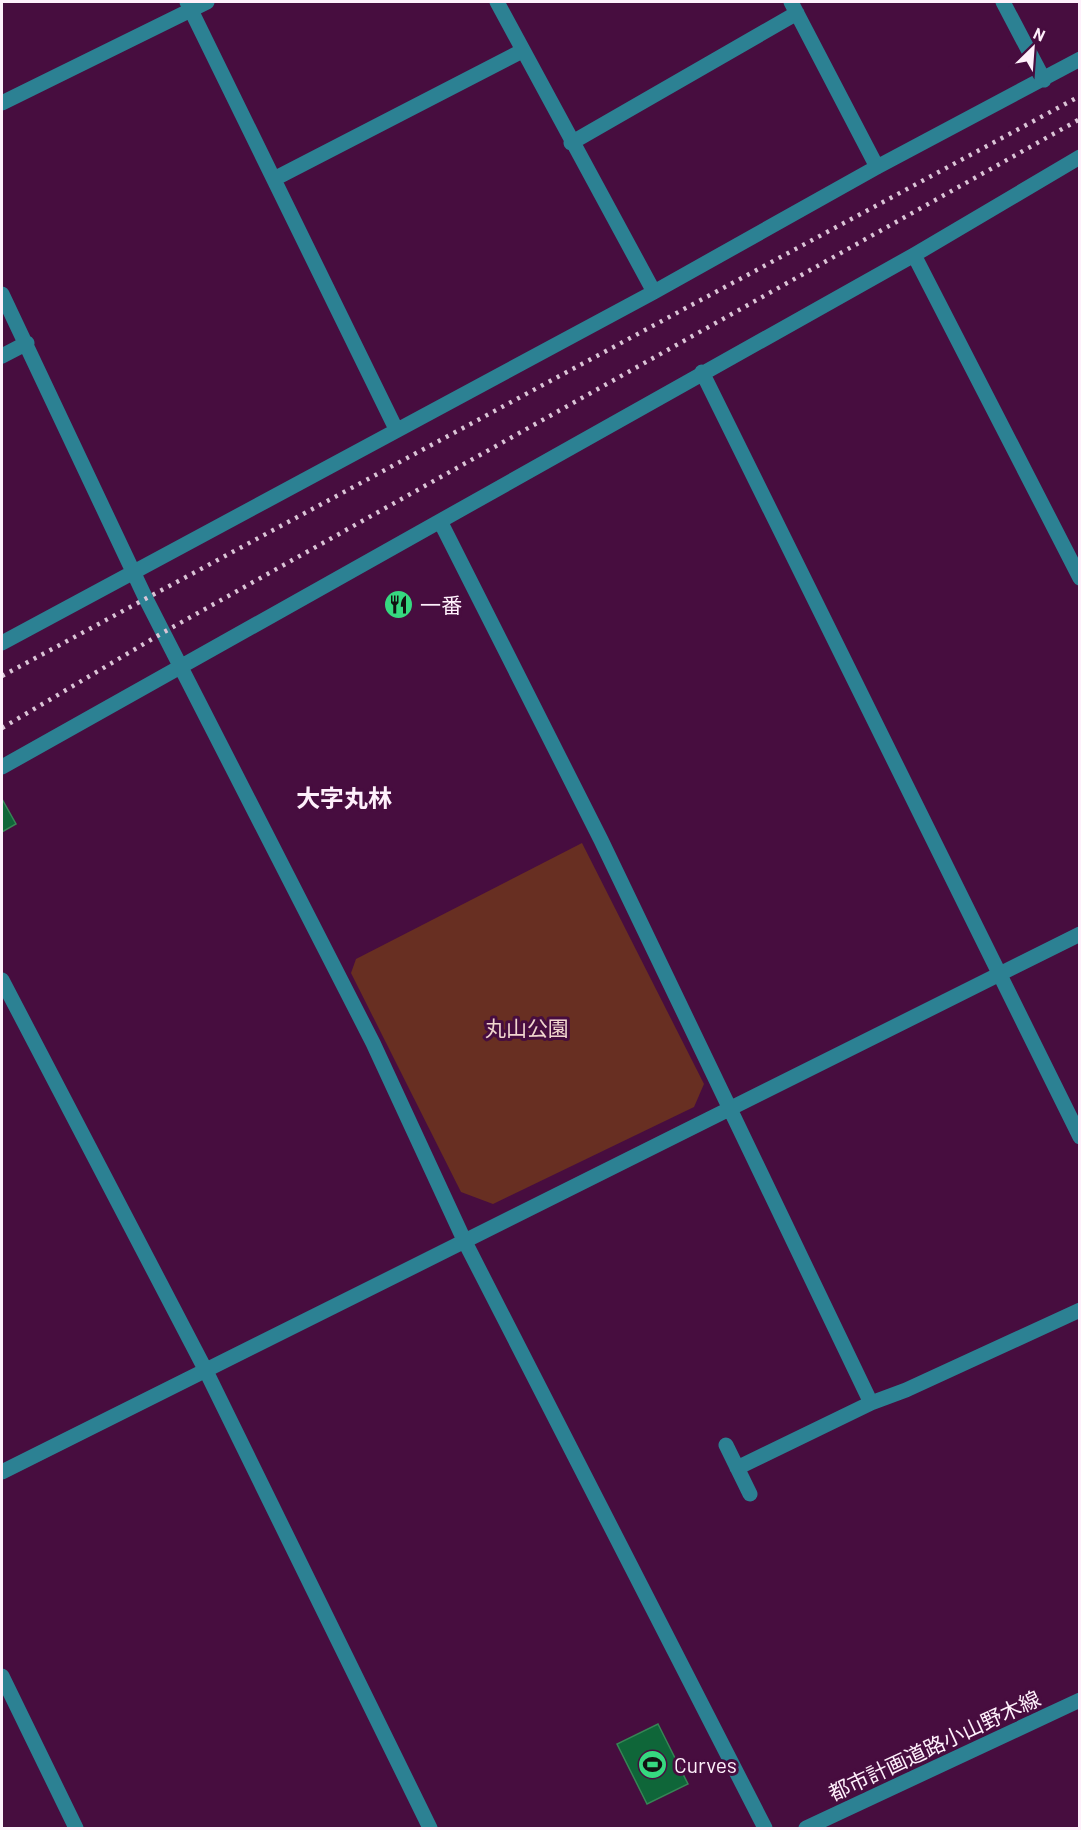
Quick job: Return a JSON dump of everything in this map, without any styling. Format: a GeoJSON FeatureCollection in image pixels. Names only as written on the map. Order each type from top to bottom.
{"type":"FeatureCollection","features":[{"type":"Feature","properties":{"kind":"street"},"geometry":{"type":"LineString","coordinates":[[2,103],[189,5],[207,2]]}},
{"type":"Feature","properties":{"kind":"street"},"geometry":{"type":"LineString","coordinates":[[497,2],[571,143],[654,292]]}},
{"type":"Feature","properties":{"kind":"street"},"geometry":{"type":"LineString","coordinates":[[1003,2],[1044,80]]}},
{"type":"Feature","properties":{"kind":"street"},"geometry":{"type":"LineString","coordinates":[[189,5],[396,429]]}},
{"type":"Feature","properties":{"kind":"street"},"geometry":{"type":"LineString","coordinates":[[571,143],[794,7],[877,167]]}},
{"type":"Feature","properties":{"kind":"street"},"geometry":{"type":"LineString","coordinates":[[274,179],[522,51]]}},
{"type":"Feature","properties":{"kind":"street"},"geometry":{"type":"LineString","coordinates":[[2,643],[133,570],[654,292],[877,167],[1080,59]]}},
{"type":"Feature","properties":{"kind":"street"},"geometry":{"type":"LineString","coordinates":[[2,767],[441,523],[702,372],[914,255],[1080,157]]}},
{"type":"Feature","properties":{"kind":"street"},"geometry":{"type":"LineString","coordinates":[[914,255],[1080,578]]}},
{"type":"Feature","properties":{"kind":"street"},"geometry":{"type":"LineString","coordinates":[[2,294],[133,570],[339,975],[465,1242],[765,1828]]}},
{"type":"Feature","properties":{"kind":"street"},"geometry":{"type":"LineString","coordinates":[[2,356],[27,343]]}},
{"type":"Feature","properties":{"kind":"street"},"geometry":{"type":"LineString","coordinates":[[702,372],[1080,1137]]}},
{"type":"Feature","properties":{"kind":"street"},"geometry":{"type":"LineString","coordinates":[[441,523],[601,840],[871,1403]]}},
{"type":"Feature","properties":{"kind":"street"},"geometry":{"type":"LineString","coordinates":[[2,1472],[1080,934]]}},
{"type":"Feature","properties":{"kind":"street"},"geometry":{"type":"LineString","coordinates":[[2,980],[205,1370],[430,1828]]}},
{"type":"Feature","properties":{"kind":"street"},"geometry":{"type":"LineString","coordinates":[[737,1468],[871,1403],[906,1390],[1080,1310]]}},
{"type":"Feature","properties":{"kind":"street"},"geometry":{"type":"LineString","coordinates":[[726,1445],[750,1494]]}},
{"type":"Feature","properties":{"kind":"street"},"geometry":{"type":"LineString","coordinates":[[2,1676],[76,1828]]}},
{"type":"Feature","properties":{"kind":"street","name":"都市計画道路小山野木線"},"geometry":{"type":"LineString","coordinates":[[806,1828],[1080,1700]]}},
{"type":"Feature","properties":{"kind":"green space","name":"丸山公園"},"geometry":{"type":"Polygon","coordinates":[[[582,843],[704,1084],[694,1107],[493,1204],[461,1192],[351,973],[356,959],[582,843]]]}},
{"type":"Feature","properties":{"kind":"building"},"geometry":{"type":"Polygon","coordinates":[[[2,799],[16,824],[2,832],[2,799]]]}},
{"type":"Feature","properties":{"kind":"building","name":"Curves"},"geometry":{"type":"Polygon","coordinates":[[[658,1724],[688,1784],[647,1804],[617,1744],[658,1724]]]}},
{"type":"Feature","properties":{"kind":"railway"},"geometry":{"type":"LineString","coordinates":[[2,676],[1080,96]]}},
{"type":"Feature","properties":{"kind":"railway"},"geometry":{"type":"LineString","coordinates":[[2,728],[164,632],[1080,119]]}},
{"type":"Feature","properties":{"kind":"place","name":"一番"},"geometry":{"type":"Point","coordinates":[399,604]}},
{"type":"Feature","properties":{"kind":"place","name":"Curves"},"geometry":{"type":"Point","coordinates":[653,1764]}},
{"type":"Feature","properties":{"kind":"district","name":"大字丸林"},"geometry":{"type":"Point","coordinates":[344,797]}}]}
